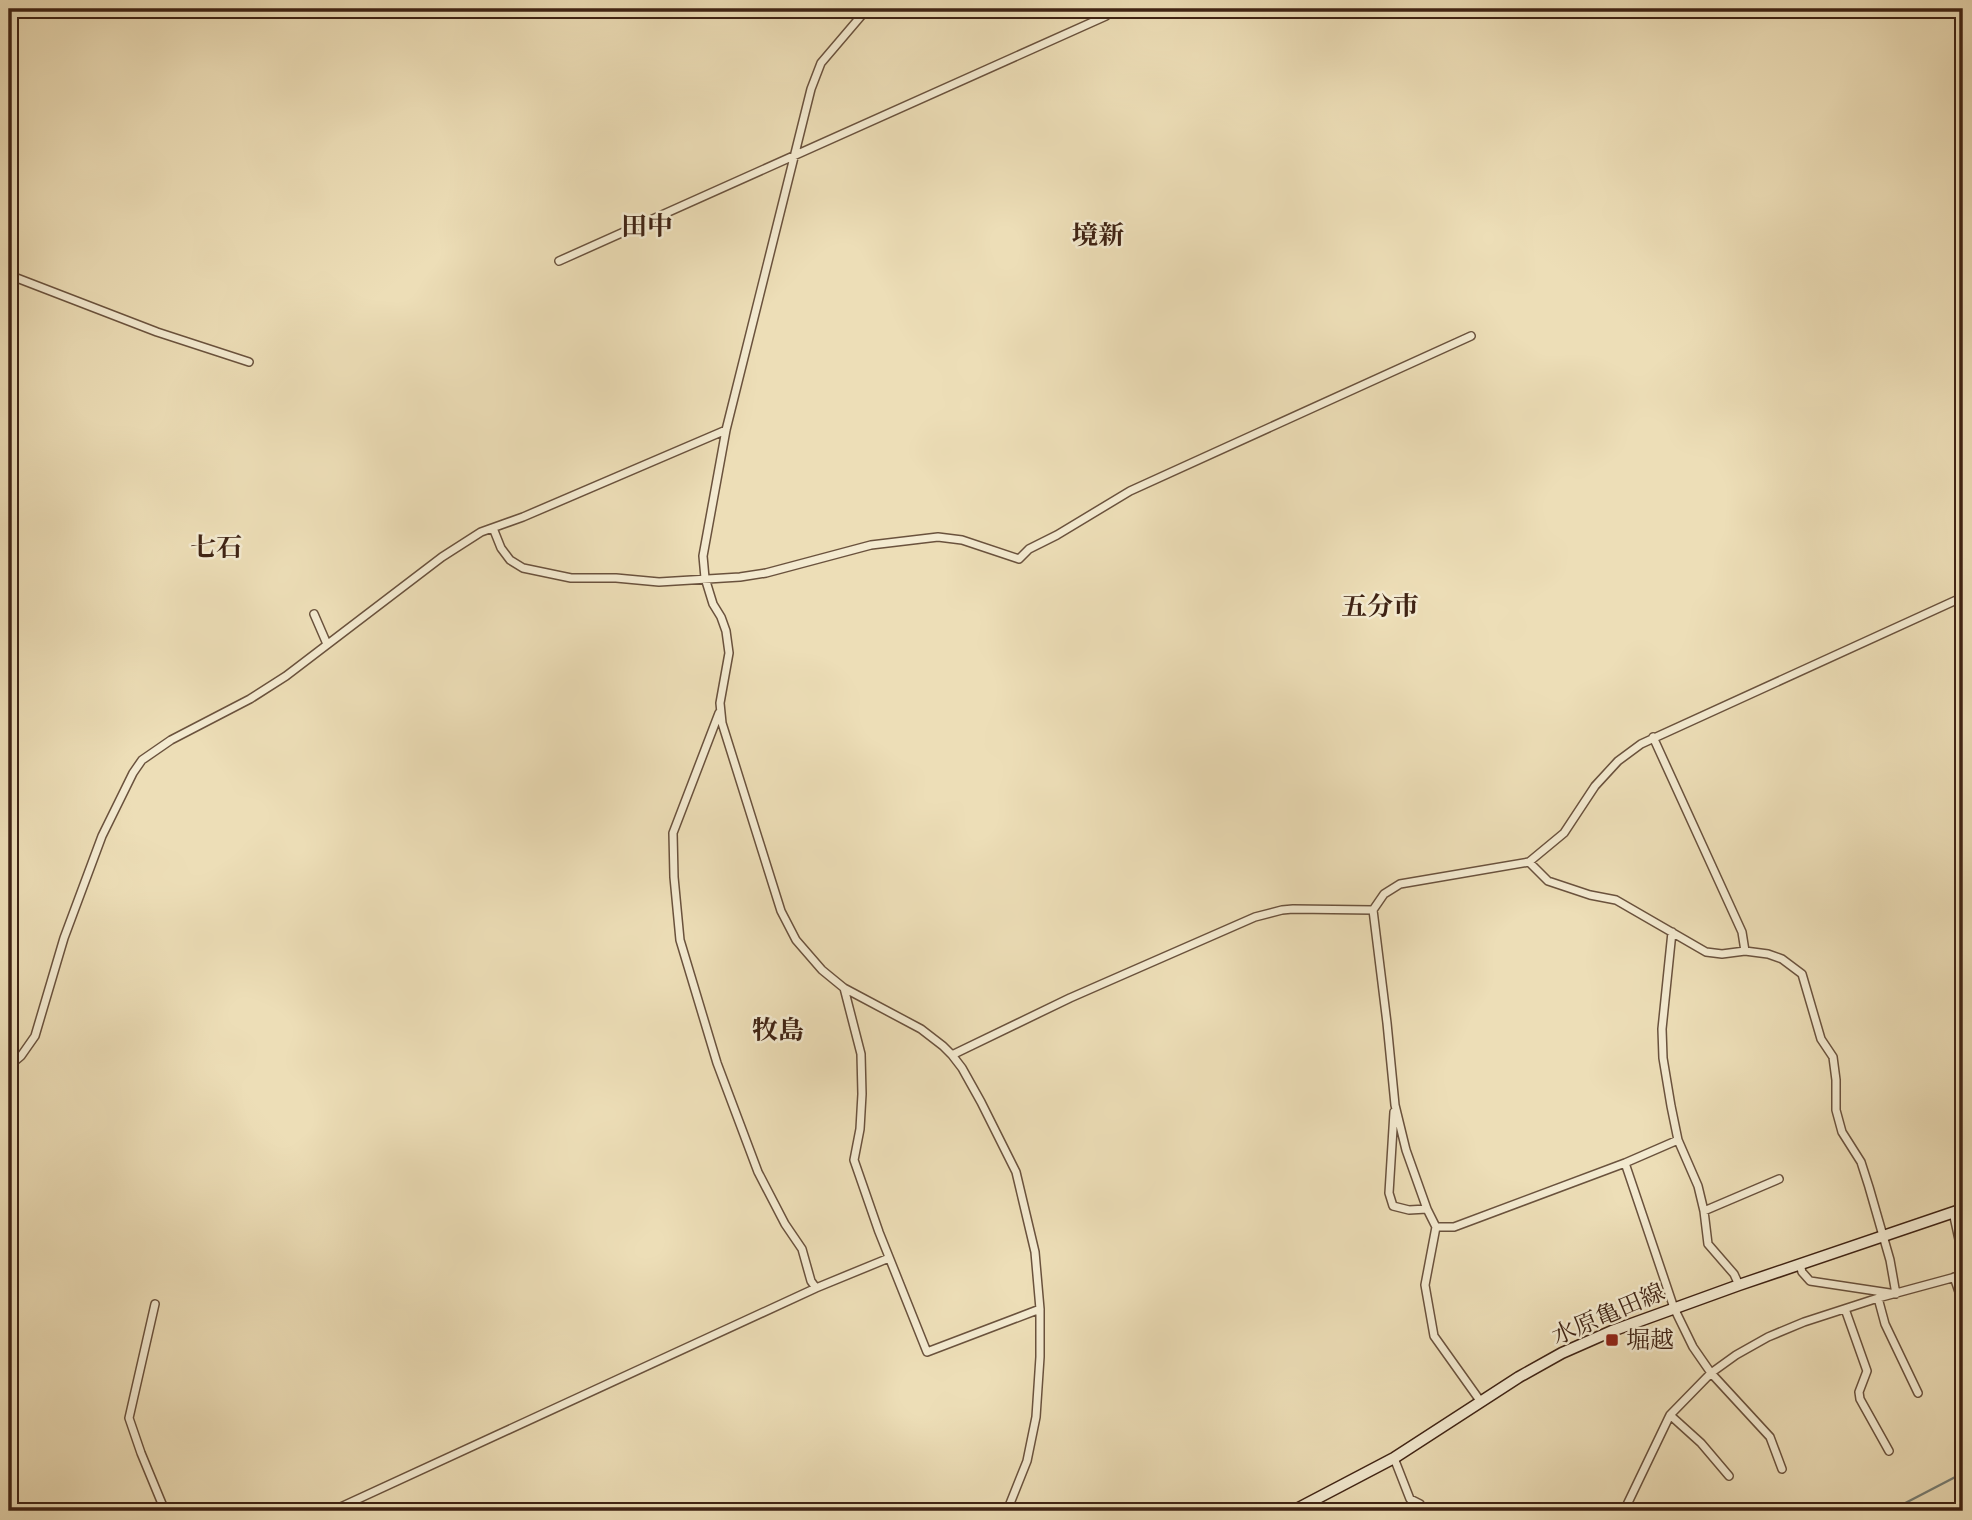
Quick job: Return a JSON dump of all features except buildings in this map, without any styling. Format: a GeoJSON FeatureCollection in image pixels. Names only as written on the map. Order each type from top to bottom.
{"type":"FeatureCollection","features":[{"type":"Feature","properties":{"kind":"main road","name":"水原亀田線"},"geometry":{"type":"LineString","coordinates":[[1293,1511],[1394,1458],[1562,1353],[1674,1308],[1958,1210]]}},
{"type":"Feature","properties":{"kind":"street"},"geometry":{"type":"LineString","coordinates":[[867,9],[821,64],[811,89],[726,430],[703,566],[713,604],[726,631],[729,653],[721,709],[722,723],[781,911],[796,940],[822,970],[844,988],[921,1029],[952,1055],[981,1101],[1020,1182],[1035,1252],[1040,1309],[1040,1357],[1036,1417],[1027,1461],[1007,1511]]}},
{"type":"Feature","properties":{"kind":"street"},"geometry":{"type":"LineString","coordinates":[[559,261],[1106,16],[1108,9]]}},
{"type":"Feature","properties":{"kind":"street"},"geometry":{"type":"LineString","coordinates":[[9,275],[157,332],[249,362]]}},
{"type":"Feature","properties":{"kind":"street"},"geometry":{"type":"LineString","coordinates":[[493,528],[510,561],[523,568],[571,578],[659,582],[706,580],[766,573],[871,545],[938,537],[962,540],[1019,559],[1029,549],[1130,491],[1471,336]]}},
{"type":"Feature","properties":{"kind":"street"},"geometry":{"type":"LineString","coordinates":[[9,1066],[21,1056],[35,1035],[64,937],[102,836],[142,760],[172,740],[250,699],[286,676],[442,557],[481,533],[726,430]]}},
{"type":"Feature","properties":{"kind":"street"},"geometry":{"type":"LineString","coordinates":[[1481,1402],[1434,1336],[1425,1285],[1437,1227],[1427,1209],[1406,1150],[1395,1105],[1373,910],[1384,894],[1401,884],[1529,862],[1564,833],[1595,786],[1618,761],[1641,744],[1963,597]]}},
{"type":"Feature","properties":{"kind":"street"},"geometry":{"type":"LineString","coordinates":[[314,614],[327,644]]}},
{"type":"Feature","properties":{"kind":"street"},"geometry":{"type":"LineString","coordinates":[[721,709],[673,833],[680,940],[717,1063],[758,1172],[785,1224],[803,1249],[811,1282],[816,1288]]}},
{"type":"Feature","properties":{"kind":"street"},"geometry":{"type":"LineString","coordinates":[[1653,737],[1742,932],[1745,951]]}},
{"type":"Feature","properties":{"kind":"street"},"geometry":{"type":"LineString","coordinates":[[1529,862],[1548,881],[1590,895],[1616,900],[1706,952],[1722,954],[1745,951],[1768,954],[1783,959],[1802,974],[1821,1039],[1833,1058],[1836,1110],[1842,1132],[1861,1162],[1883,1235],[1896,1294]]}},
{"type":"Feature","properties":{"kind":"street"},"geometry":{"type":"LineString","coordinates":[[952,1055],[1070,998],[1255,917],[1293,909],[1373,910]]}},
{"type":"Feature","properties":{"kind":"street"},"geometry":{"type":"LineString","coordinates":[[1672,932],[1662,1030],[1665,1070],[1678,1140],[1698,1186],[1708,1244],[1734,1274],[1739,1285]]}},
{"type":"Feature","properties":{"kind":"street"},"geometry":{"type":"LineString","coordinates":[[844,988],[860,1054],[862,1094],[860,1129],[854,1160],[889,1258],[927,1352],[1040,1309]]}},
{"type":"Feature","properties":{"kind":"street"},"geometry":{"type":"LineString","coordinates":[[1395,1105],[1390,1200],[1393,1206],[1409,1210],[1427,1209]]}},
{"type":"Feature","properties":{"kind":"street"},"geometry":{"type":"LineString","coordinates":[[1437,1227],[1454,1227],[1625,1163],[1678,1140]]}},
{"type":"Feature","properties":{"kind":"street"},"geometry":{"type":"LineString","coordinates":[[1625,1163],[1674,1308],[1693,1346],[1711,1374],[1770,1437],[1782,1469]]}},
{"type":"Feature","properties":{"kind":"street"},"geometry":{"type":"LineString","coordinates":[[1704,1211],[1779,1179]]}},
{"type":"Feature","properties":{"kind":"street"},"geometry":{"type":"LineString","coordinates":[[1958,1210],[1963,1258]]}},
{"type":"Feature","properties":{"kind":"street"},"geometry":{"type":"LineString","coordinates":[[332,1511],[816,1288],[889,1258]]}},
{"type":"Feature","properties":{"kind":"street"},"geometry":{"type":"LineString","coordinates":[[1800,1264],[1802,1272],[1810,1281],[1896,1294]]}},
{"type":"Feature","properties":{"kind":"street"},"geometry":{"type":"LineString","coordinates":[[1624,1511],[1670,1415],[1711,1374],[1736,1355],[1768,1337],[1804,1322],[1963,1275]]}},
{"type":"Feature","properties":{"kind":"street"},"geometry":{"type":"LineString","coordinates":[[1954,1277],[1963,1304]]}},
{"type":"Feature","properties":{"kind":"street"},"geometry":{"type":"LineString","coordinates":[[1878,1298],[1885,1324],[1918,1393]]}},
{"type":"Feature","properties":{"kind":"street"},"geometry":{"type":"LineString","coordinates":[[155,1304],[129,1418],[165,1511]]}},
{"type":"Feature","properties":{"kind":"street"},"geometry":{"type":"LineString","coordinates":[[1846,1309],[1867,1371],[1859,1392],[1860,1399],[1889,1451]]}},
{"type":"Feature","properties":{"kind":"street"},"geometry":{"type":"LineString","coordinates":[[1670,1415],[1729,1476]]}},
{"type":"Feature","properties":{"kind":"street"},"geometry":{"type":"LineString","coordinates":[[1394,1458],[1410,1499],[1420,1504],[1424,1511]]}},
{"type":"Feature","properties":{"kind":"waterway"},"geometry":{"type":"LineString","coordinates":[[1890,1511],[1963,1473]]}},
{"type":"Feature","properties":{"kind":"place","name":"堀越"},"geometry":{"type":"Point","coordinates":[1612,1340]}},
{"type":"Feature","properties":{"kind":"district","name":"田中"},"geometry":{"type":"Point","coordinates":[647,226]}},
{"type":"Feature","properties":{"kind":"district","name":"境新"},"geometry":{"type":"Point","coordinates":[1098,235]}},
{"type":"Feature","properties":{"kind":"district","name":"七石"},"geometry":{"type":"Point","coordinates":[216,547]}},
{"type":"Feature","properties":{"kind":"district","name":"五分市"},"geometry":{"type":"Point","coordinates":[1380,606]}},
{"type":"Feature","properties":{"kind":"district","name":"牧島"},"geometry":{"type":"Point","coordinates":[778,1030]}}]}
